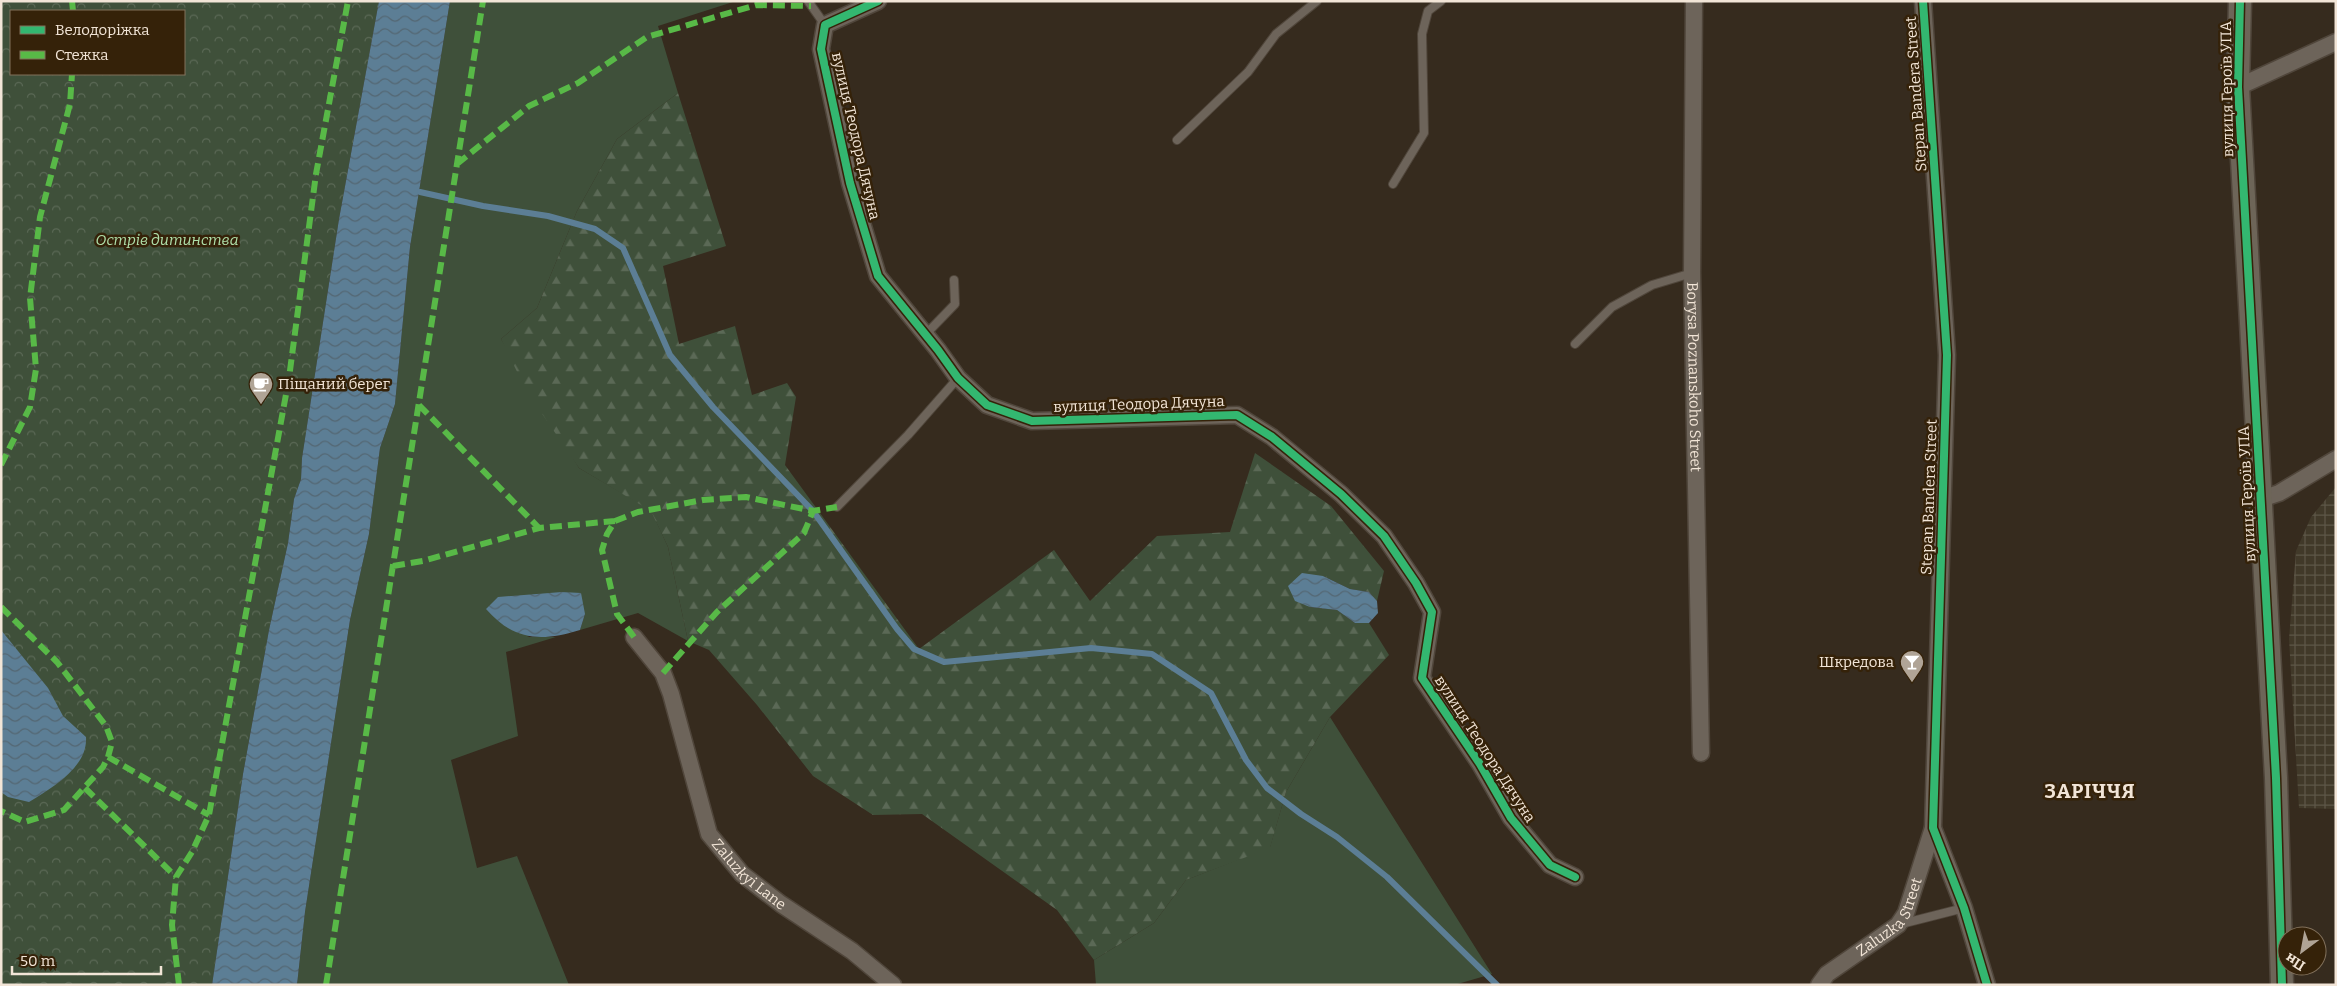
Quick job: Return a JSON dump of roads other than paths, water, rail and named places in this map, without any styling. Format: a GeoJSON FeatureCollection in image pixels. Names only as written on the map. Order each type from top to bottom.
{"type":"FeatureCollection","features":[{"type":"Feature","properties":{"kind":"street"},"geometry":{"type":"LineString","coordinates":[[825,25],[878,1]]}},
{"type":"Feature","properties":{"kind":"street","name":"Borysa Poznanskoho Street"},"geometry":{"type":"LineString","coordinates":[[1694,1],[1692,273],[1701,753]]}},
{"type":"Feature","properties":{"kind":"street","name":"Stepan Bandera Street"},"geometry":{"type":"LineString","coordinates":[[1923,1],[1947,355],[1935,702],[1933,828],[1964,908],[1987,985]]}},
{"type":"Feature","properties":{"kind":"street","name":"вулиця Героїв УПА"},"geometry":{"type":"LineString","coordinates":[[2240,1],[2238,87],[2276,778],[2282,985]]}},
{"type":"Feature","properties":{"kind":"street","name":"вулиця Теодора Дячуна"},"geometry":{"type":"LineString","coordinates":[[825,25],[821,49],[823,59],[850,183],[878,276],[926,334],[958,378],[987,405],[1032,421],[1237,415],[1280,443],[1341,494],[1384,536],[1416,583],[1432,612],[1422,678],[1480,764],[1511,818],[1550,865],[1575,877]]}},
{"type":"Feature","properties":{"kind":"street"},"geometry":{"type":"LineString","coordinates":[[2238,87],[2336,42]]}},
{"type":"Feature","properties":{"kind":"street"},"geometry":{"type":"LineString","coordinates":[[2261,499],[2279,493],[2336,459]]}},
{"type":"Feature","properties":{"kind":"street","name":"Zaluzkyi Lane"},"geometry":{"type":"LineString","coordinates":[[634,638],[663,673],[671,694],[709,834],[742,874],[781,904],[852,950],[893,985]]}},
{"type":"Feature","properties":{"kind":"street","name":"Zaluzka Street"},"geometry":{"type":"LineString","coordinates":[[1818,985],[1827,974],[1898,925],[1906,913],[1933,828]]}},
{"type":"Feature","properties":{"kind":"lane"},"geometry":{"type":"LineString","coordinates":[[808,1],[825,25]]}},
{"type":"Feature","properties":{"kind":"lane"},"geometry":{"type":"LineString","coordinates":[[1177,140],[1248,72],[1276,34],[1317,1]]}},
{"type":"Feature","properties":{"kind":"lane"},"geometry":{"type":"LineString","coordinates":[[1393,184],[1424,133],[1422,34],[1428,10],[1441,1]]}},
{"type":"Feature","properties":{"kind":"lane"},"geometry":{"type":"LineString","coordinates":[[1575,344],[1612,307],[1652,285],[1692,273]]}},
{"type":"Feature","properties":{"kind":"lane"},"geometry":{"type":"LineString","coordinates":[[926,334],[955,304],[954,280]]}},
{"type":"Feature","properties":{"kind":"lane"},"geometry":{"type":"LineString","coordinates":[[837,507],[908,435],[958,378]]}},
{"type":"Feature","properties":{"kind":"lane"},"geometry":{"type":"LineString","coordinates":[[1898,925],[1964,908]]}},
{"type":"Feature","properties":{"kind":"water"},"geometry":{"type":"Polygon","coordinates":[[[379,1],[450,1],[410,247],[395,404],[380,448],[369,534],[350,620],[305,912],[297,985],[212,985],[243,774],[269,630],[288,543],[294,499],[301,479],[302,458],[339,219],[379,1]]]}},
{"type":"Feature","properties":{"kind":"water"},"geometry":{"type":"Polygon","coordinates":[[[1302,573],[1323,576],[1350,589],[1369,592],[1377,601],[1378,613],[1369,623],[1355,623],[1337,610],[1310,607],[1295,601],[1288,586],[1302,573]]]}},
{"type":"Feature","properties":{"kind":"water"},"geometry":{"type":"Polygon","coordinates":[[[562,592],[581,593],[585,614],[580,630],[553,636],[529,636],[507,627],[496,620],[486,609],[498,597],[562,592]]]}},
{"type":"Feature","properties":{"kind":"water"},"geometry":{"type":"Polygon","coordinates":[[[1,630],[48,688],[63,716],[86,737],[85,748],[75,767],[58,783],[29,802],[8,797],[1,792],[1,630]]]}},
{"type":"Feature","properties":{"kind":"waterway"},"geometry":{"type":"LineString","coordinates":[[420,192],[483,206],[548,216],[595,229],[623,248],[670,355],[713,407],[813,511],[897,629],[914,649],[944,662],[1091,648],[1152,654],[1211,693],[1246,760],[1267,788],[1301,814],[1337,837],[1387,877],[1497,985]]}},
{"type":"Feature","properties":{"kind":"place","name":"Піщаний берег"},"geometry":{"type":"Point","coordinates":[261,405]}},
{"type":"Feature","properties":{"kind":"place","name":"Шкредова"},"geometry":{"type":"Point","coordinates":[1912,683]}},
{"type":"Feature","properties":{"kind":"district","name":"ЗАРІЧЧЯ"},"geometry":{"type":"Point","coordinates":[2090,791]}},
{"type":"Feature","properties":{"kind":"park label","name":"Острів дитинства"},"geometry":{"type":"Point","coordinates":[167,240]}}]}
